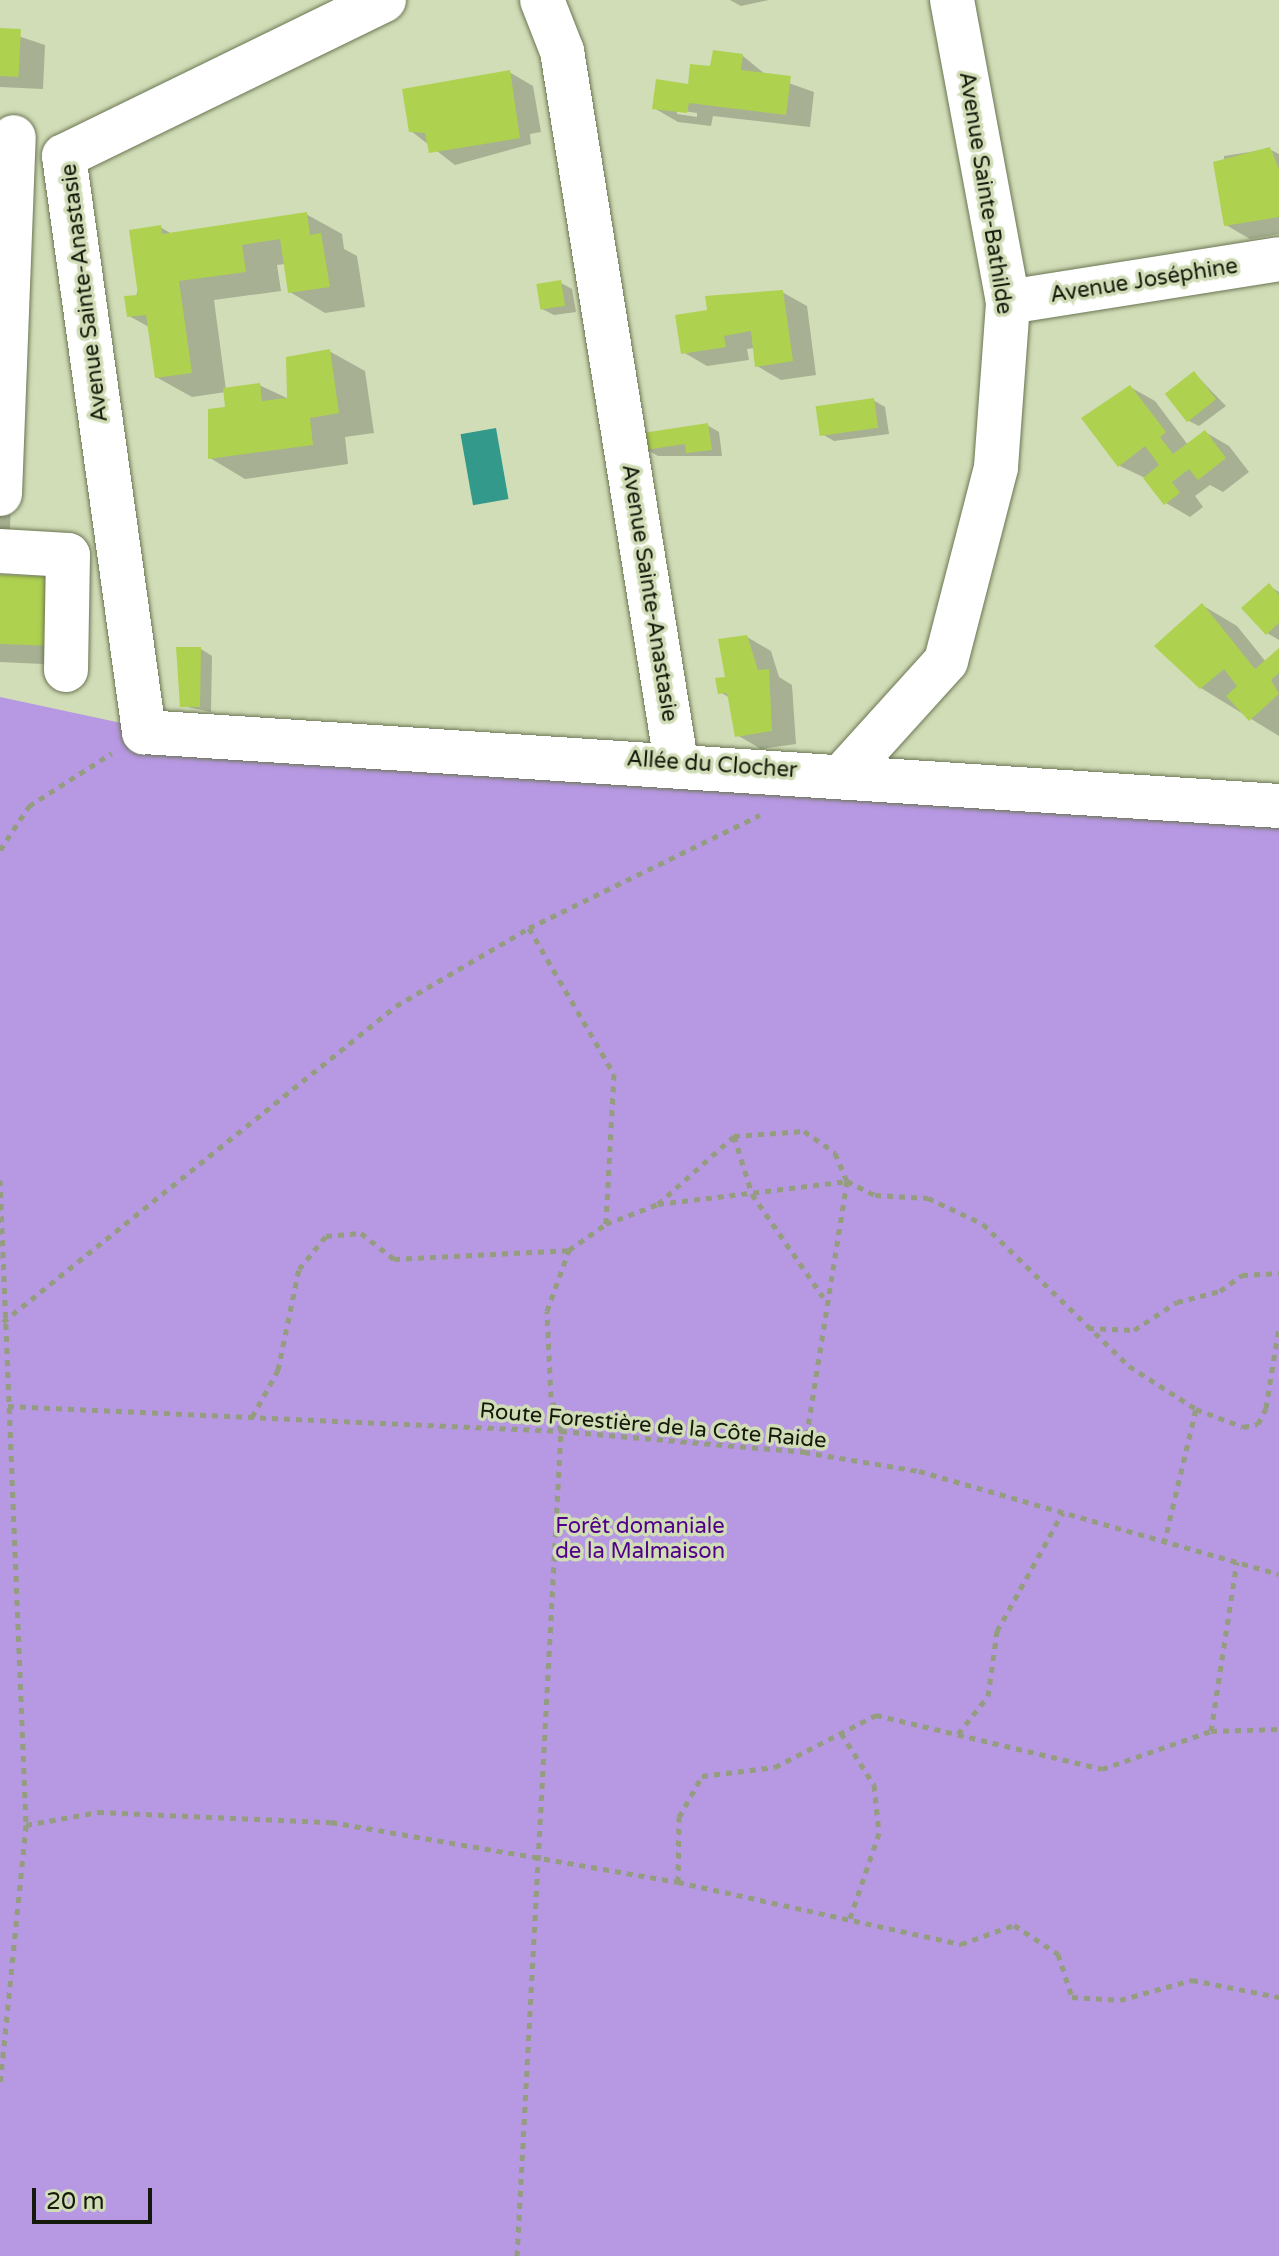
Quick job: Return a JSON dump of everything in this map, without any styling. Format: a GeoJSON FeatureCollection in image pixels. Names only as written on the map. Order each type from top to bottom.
{"type":"FeatureCollection","features":[{"type":"Feature","properties":{"kind":"street","name":"Avenue Sainte-Anastasie"},"geometry":{"type":"LineString","coordinates":[[144,732],[64,156],[384,0]]}},
{"type":"Feature","properties":{"kind":"street","name":"Avenue Sainte-Anastasie"},"geometry":{"type":"LineString","coordinates":[[542,0],[562,51],[676,762]]}},
{"type":"Feature","properties":{"kind":"street","name":"Avenue Sainte-Bathilde"},"geometry":{"type":"LineString","coordinates":[[844,774],[946,661],[996,467],[1008,302],[952,0]]}},
{"type":"Feature","properties":{"kind":"street"},"geometry":{"type":"LineString","coordinates":[[0,494],[14,137]]}},
{"type":"Feature","properties":{"kind":"street","name":"Avenue Joséphine"},"geometry":{"type":"LineString","coordinates":[[1008,302],[1279,259]]}},
{"type":"Feature","properties":{"kind":"street"},"geometry":{"type":"LineString","coordinates":[[0,551],[68,555],[66,670]]}},
{"type":"Feature","properties":{"kind":"street","name":"Allée du Clocher"},"geometry":{"type":"LineString","coordinates":[[144,732],[676,762],[1279,806]]}},
{"type":"Feature","properties":{"kind":"path"},"geometry":{"type":"LineString","coordinates":[[0,850],[29,806],[144,732]]}},
{"type":"Feature","properties":{"kind":"path"},"geometry":{"type":"LineString","coordinates":[[3,1322],[396,1006],[529,928],[772,809]]}},
{"type":"Feature","properties":{"kind":"path"},"geometry":{"type":"LineString","coordinates":[[529,928],[614,1074],[606,1224]]}},
{"type":"Feature","properties":{"kind":"path"},"geometry":{"type":"LineString","coordinates":[[658,1204],[734,1136],[804,1131],[835,1153],[847,1181],[823,1298],[804,1452]]}},
{"type":"Feature","properties":{"kind":"path"},"geometry":{"type":"LineString","coordinates":[[734,1136],[752,1194],[823,1298]]}},
{"type":"Feature","properties":{"kind":"path"},"geometry":{"type":"LineString","coordinates":[[0,1180],[3,1322],[26,1825],[0,2086]]}},
{"type":"Feature","properties":{"kind":"path"},"geometry":{"type":"LineString","coordinates":[[252,1417],[278,1370],[299,1269],[326,1236],[361,1233],[394,1259],[569,1250],[606,1224],[658,1204],[847,1181],[875,1195],[928,1198],[983,1224],[1129,1366],[1196,1409],[1243,1427],[1258,1424],[1279,1327]]}},
{"type":"Feature","properties":{"kind":"path"},"geometry":{"type":"LineString","coordinates":[[517,2256],[535,1854],[561,1431],[551,1397],[547,1311],[569,1250]]}},
{"type":"Feature","properties":{"kind":"path"},"geometry":{"type":"LineString","coordinates":[[1088,1328],[1134,1330],[1177,1302],[1220,1291],[1242,1275],[1279,1273]]}},
{"type":"Feature","properties":{"kind":"path"},"geometry":{"type":"LineString","coordinates":[[1271,1373],[1279,1372]]}},
{"type":"Feature","properties":{"kind":"path","name":"Route Forestière de la Côte Raide"},"geometry":{"type":"LineString","coordinates":[[8,1406],[561,1431],[804,1452],[919,1471],[1164,1544],[1279,1574]]}},
{"type":"Feature","properties":{"kind":"path"},"geometry":{"type":"LineString","coordinates":[[1164,1544],[1196,1409]]}},
{"type":"Feature","properties":{"kind":"path"},"geometry":{"type":"LineString","coordinates":[[958,1734],[988,1696],[997,1631],[1063,1512]]}},
{"type":"Feature","properties":{"kind":"path"},"geometry":{"type":"LineString","coordinates":[[1211,1731],[1237,1562]]}},
{"type":"Feature","properties":{"kind":"path"},"geometry":{"type":"LineString","coordinates":[[678,1882],[679,1817],[702,1776],[775,1767],[876,1715],[1102,1769],[1211,1731],[1279,1729]]}},
{"type":"Feature","properties":{"kind":"path"},"geometry":{"type":"LineString","coordinates":[[841,1733],[874,1785],[879,1833],[849,1921]]}},
{"type":"Feature","properties":{"kind":"path"},"geometry":{"type":"LineString","coordinates":[[26,1825],[98,1812],[331,1822],[535,1854],[961,1944],[1014,1925],[1058,1954],[1072,1997],[1120,2000],[1192,1980],[1279,1997]]}},
{"type":"Feature","properties":{"kind":"green space","name":"Forêt domaniale de la Malmaison"},"geometry":{"type":"Polygon","coordinates":[[[0,697],[126,724],[1279,822],[1279,2256],[0,2256],[0,697]]]}},
{"type":"Feature","properties":{"kind":"water"},"geometry":{"type":"Polygon","coordinates":[[[496,428],[509,499],[473,505],[461,434],[496,428]]]}},
{"type":"Feature","properties":{"kind":"building"},"geometry":{"type":"Polygon","coordinates":[[[0,28],[21,29],[18,77],[0,76],[0,28]]]}},
{"type":"Feature","properties":{"kind":"building"},"geometry":{"type":"Polygon","coordinates":[[[713,50],[743,54],[741,70],[791,76],[786,115],[689,103],[687,113],[652,109],[656,79],[688,84],[690,64],[710,66],[713,50]]]}},
{"type":"Feature","properties":{"kind":"building"},"geometry":{"type":"Polygon","coordinates":[[[510,70],[520,138],[429,153],[425,133],[409,132],[402,89],[510,70]]]}},
{"type":"Feature","properties":{"kind":"building"},"geometry":{"type":"Polygon","coordinates":[[[1270,147],[1279,169],[1279,217],[1224,226],[1213,162],[1270,147]]]}},
{"type":"Feature","properties":{"kind":"building"},"geometry":{"type":"Polygon","coordinates":[[[307,212],[310,235],[321,233],[330,287],[288,293],[280,239],[242,245],[246,272],[179,281],[192,373],[155,378],[146,315],[127,317],[124,296],[138,295],[129,230],[161,225],[162,234],[307,212]]]}},
{"type":"Feature","properties":{"kind":"building"},"geometry":{"type":"Polygon","coordinates":[[[561,280],[565,306],[540,310],[536,284],[561,280]]]}},
{"type":"Feature","properties":{"kind":"building"},"geometry":{"type":"Polygon","coordinates":[[[783,290],[793,361],[755,367],[751,331],[724,336],[726,347],[681,354],[675,315],[707,310],[705,296],[783,290]]]}},
{"type":"Feature","properties":{"kind":"building"},"geometry":{"type":"Polygon","coordinates":[[[330,349],[339,413],[310,418],[313,445],[208,459],[208,409],[225,407],[223,388],[260,383],[262,401],[287,398],[286,357],[330,349]]]}},
{"type":"Feature","properties":{"kind":"building"},"geometry":{"type":"Polygon","coordinates":[[[1194,371],[1216,399],[1187,422],[1165,394],[1194,371]]]}},
{"type":"Feature","properties":{"kind":"building"},"geometry":{"type":"Polygon","coordinates":[[[1130,385],[1166,432],[1160,437],[1173,454],[1205,430],[1226,458],[1198,480],[1189,469],[1172,482],[1180,493],[1164,505],[1143,478],[1159,465],[1145,446],[1118,467],[1081,418],[1130,385]]]}},
{"type":"Feature","properties":{"kind":"building"},"geometry":{"type":"Polygon","coordinates":[[[874,398],[878,428],[820,436],[816,406],[874,398]]]}},
{"type":"Feature","properties":{"kind":"building"},"geometry":{"type":"Polygon","coordinates":[[[708,423],[712,450],[686,453],[685,444],[645,450],[636,434],[708,423]]]}},
{"type":"Feature","properties":{"kind":"building"},"geometry":{"type":"Polygon","coordinates":[[[0,575],[53,577],[51,646],[0,644],[0,575]]]}},
{"type":"Feature","properties":{"kind":"building"},"geometry":{"type":"Polygon","coordinates":[[[1269,583],[1279,595],[1279,623],[1266,635],[1241,608],[1269,583]]]}},
{"type":"Feature","properties":{"kind":"building"},"geometry":{"type":"Polygon","coordinates":[[[1202,603],[1255,669],[1279,648],[1279,673],[1271,680],[1279,694],[1249,721],[1226,696],[1237,686],[1224,669],[1200,689],[1154,646],[1202,603]]]}},
{"type":"Feature","properties":{"kind":"building"},"geometry":{"type":"Polygon","coordinates":[[[747,635],[758,670],[769,669],[772,731],[735,737],[727,693],[718,694],[715,678],[725,677],[718,639],[747,635]]]}},
{"type":"Feature","properties":{"kind":"building"},"geometry":{"type":"Polygon","coordinates":[[[176,647],[201,647],[200,707],[180,707],[176,647]]]}}]}
